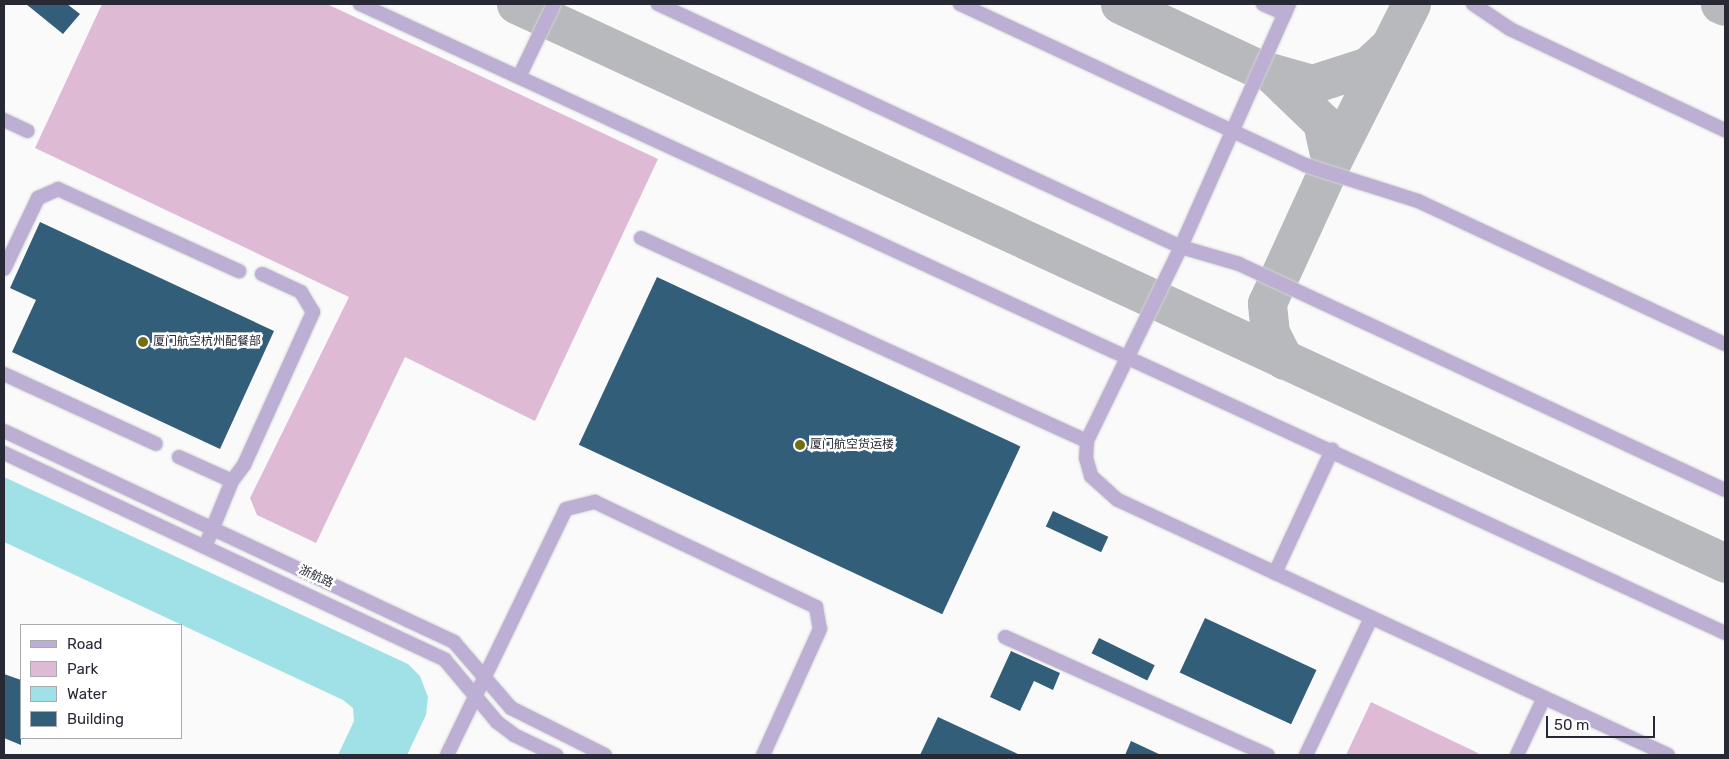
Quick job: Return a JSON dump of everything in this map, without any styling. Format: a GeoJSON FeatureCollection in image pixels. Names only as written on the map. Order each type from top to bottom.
{"type":"FeatureCollection","features":[{"type":"Feature","properties":{"kind":"street"},"geometry":{"type":"LineString","coordinates":[[360,4],[1081,338],[1128,355],[1725,633]]}},
{"type":"Feature","properties":{"kind":"street"},"geometry":{"type":"LineString","coordinates":[[519,78],[554,4]]}},
{"type":"Feature","properties":{"kind":"street"},"geometry":{"type":"LineString","coordinates":[[658,4],[1181,247],[1239,264],[1725,490]]}},
{"type":"Feature","properties":{"kind":"street"},"geometry":{"type":"LineString","coordinates":[[960,4],[1305,165],[1418,201],[1725,344]]}},
{"type":"Feature","properties":{"kind":"street"},"geometry":{"type":"LineString","coordinates":[[1263,4],[1287,9],[1181,247],[1087,441],[1086,458],[1091,476],[1118,500],[1668,755]]}},
{"type":"Feature","properties":{"kind":"street"},"geometry":{"type":"LineString","coordinates":[[1473,4],[1510,29],[1725,130]]}},
{"type":"Feature","properties":{"kind":"street"},"geometry":{"type":"LineString","coordinates":[[4,120],[28,131]]}},
{"type":"Feature","properties":{"kind":"street"},"geometry":{"type":"LineString","coordinates":[[4,269],[38,198],[58,189],[239,271]]}},
{"type":"Feature","properties":{"kind":"street"},"geometry":{"type":"LineString","coordinates":[[641,238],[1087,441]]}},
{"type":"Feature","properties":{"kind":"street"},"geometry":{"type":"LineString","coordinates":[[205,547],[232,481],[244,465],[313,312],[301,292],[262,274]]}},
{"type":"Feature","properties":{"kind":"street"},"geometry":{"type":"LineString","coordinates":[[4,374],[156,444]]}},
{"type":"Feature","properties":{"kind":"street","name":"浙航路"},"geometry":{"type":"LineString","coordinates":[[4,431],[454,642],[499,696],[523,717],[605,755]]}},
{"type":"Feature","properties":{"kind":"street"},"geometry":{"type":"LineString","coordinates":[[1275,573],[1332,450]]}},
{"type":"Feature","properties":{"kind":"street","name":"浙航路"},"geometry":{"type":"LineString","coordinates":[[4,453],[445,660],[475,698],[514,735],[556,755]]}},
{"type":"Feature","properties":{"kind":"street"},"geometry":{"type":"LineString","coordinates":[[179,457],[232,481]]}},
{"type":"Feature","properties":{"kind":"street"},"geometry":{"type":"LineString","coordinates":[[447,755],[566,509],[595,502],[816,607],[820,629],[763,755]]}},
{"type":"Feature","properties":{"kind":"street"},"geometry":{"type":"LineString","coordinates":[[1306,755],[1371,618]]}},
{"type":"Feature","properties":{"kind":"street"},"geometry":{"type":"LineString","coordinates":[[1005,637],[1268,755]]}},
{"type":"Feature","properties":{"kind":"street"},"geometry":{"type":"LineString","coordinates":[[1517,755],[1544,698]]}},
{"type":"Feature","properties":{"kind":"green space"},"geometry":{"type":"Polygon","coordinates":[[[102,4],[327,4],[658,159],[535,421],[405,357],[316,543],[257,515],[250,498],[349,297],[35,148],[102,4]]]}},
{"type":"Feature","properties":{"kind":"green space"},"geometry":{"type":"Polygon","coordinates":[[[1371,702],[1478,753],[1477,755],[1346,755],[1371,702]]]}},
{"type":"Feature","properties":{"kind":"water"},"geometry":{"type":"Polygon","coordinates":[[[4,477],[408,664],[420,676],[428,697],[426,715],[407,755],[338,755],[354,721],[353,708],[343,700],[4,542],[4,477]]]}},
{"type":"Feature","properties":{"kind":"building"},"geometry":{"type":"Polygon","coordinates":[[[26,4],[67,4],[80,14],[63,34],[26,4]]]}},
{"type":"Feature","properties":{"kind":"building","name":"厦门航空杭州配餐部"},"geometry":{"type":"Polygon","coordinates":[[[40,222],[274,331],[220,449],[12,352],[36,300],[10,288],[40,222]]]}},
{"type":"Feature","properties":{"kind":"building","name":"厦门航空货运楼"},"geometry":{"type":"Polygon","coordinates":[[[657,277],[1020,446],[942,614],[579,445],[657,277]]]}},
{"type":"Feature","properties":{"kind":"building"},"geometry":{"type":"Polygon","coordinates":[[[1053,511],[1108,537],[1101,552],[1046,526],[1053,511]]]}},
{"type":"Feature","properties":{"kind":"building"},"geometry":{"type":"Polygon","coordinates":[[[1205,618],[1316,670],[1291,724],[1180,672],[1205,618]]]}},
{"type":"Feature","properties":{"kind":"building"},"geometry":{"type":"Polygon","coordinates":[[[1099,638],[1155,665],[1147,680],[1092,653],[1099,638]]]}},
{"type":"Feature","properties":{"kind":"building"},"geometry":{"type":"Polygon","coordinates":[[[1011,651],[1060,673],[1053,690],[1034,681],[1020,711],[990,697],[1011,651]]]}},
{"type":"Feature","properties":{"kind":"building"},"geometry":{"type":"Polygon","coordinates":[[[4,674],[20,680],[21,745],[4,738],[4,674]]]}},
{"type":"Feature","properties":{"kind":"building"},"geometry":{"type":"Polygon","coordinates":[[[938,717],[1020,755],[920,755],[938,717]]]}},
{"type":"Feature","properties":{"kind":"building"},"geometry":{"type":"Polygon","coordinates":[[[1131,741],[1161,755],[1125,755],[1131,741]]]}},
{"type":"Feature","properties":{"kind":"taxiway"},"geometry":{"type":"LineString","coordinates":[[516,4],[1725,563]]}},
{"type":"Feature","properties":{"kind":"taxiway"},"geometry":{"type":"LineString","coordinates":[[1120,4],[1259,69],[1312,84],[1368,66],[1387,48]]}},
{"type":"Feature","properties":{"kind":"taxiway"},"geometry":{"type":"LineString","coordinates":[[1284,360],[1270,333],[1267,303],[1331,163],[1411,4]]}},
{"type":"Feature","properties":{"kind":"taxiway"},"geometry":{"type":"LineString","coordinates":[[1720,4],[1725,6]]}},
{"type":"Feature","properties":{"kind":"taxiway"},"geometry":{"type":"LineString","coordinates":[[1273,75],[1322,122],[1331,163]]}},
{"type":"Feature","properties":{"kind":"place","name":"厦门航空杭州配餐部"},"geometry":{"type":"Point","coordinates":[143,342]}},
{"type":"Feature","properties":{"kind":"place","name":"厦门航空货运楼"},"geometry":{"type":"Point","coordinates":[800,445]}}]}
